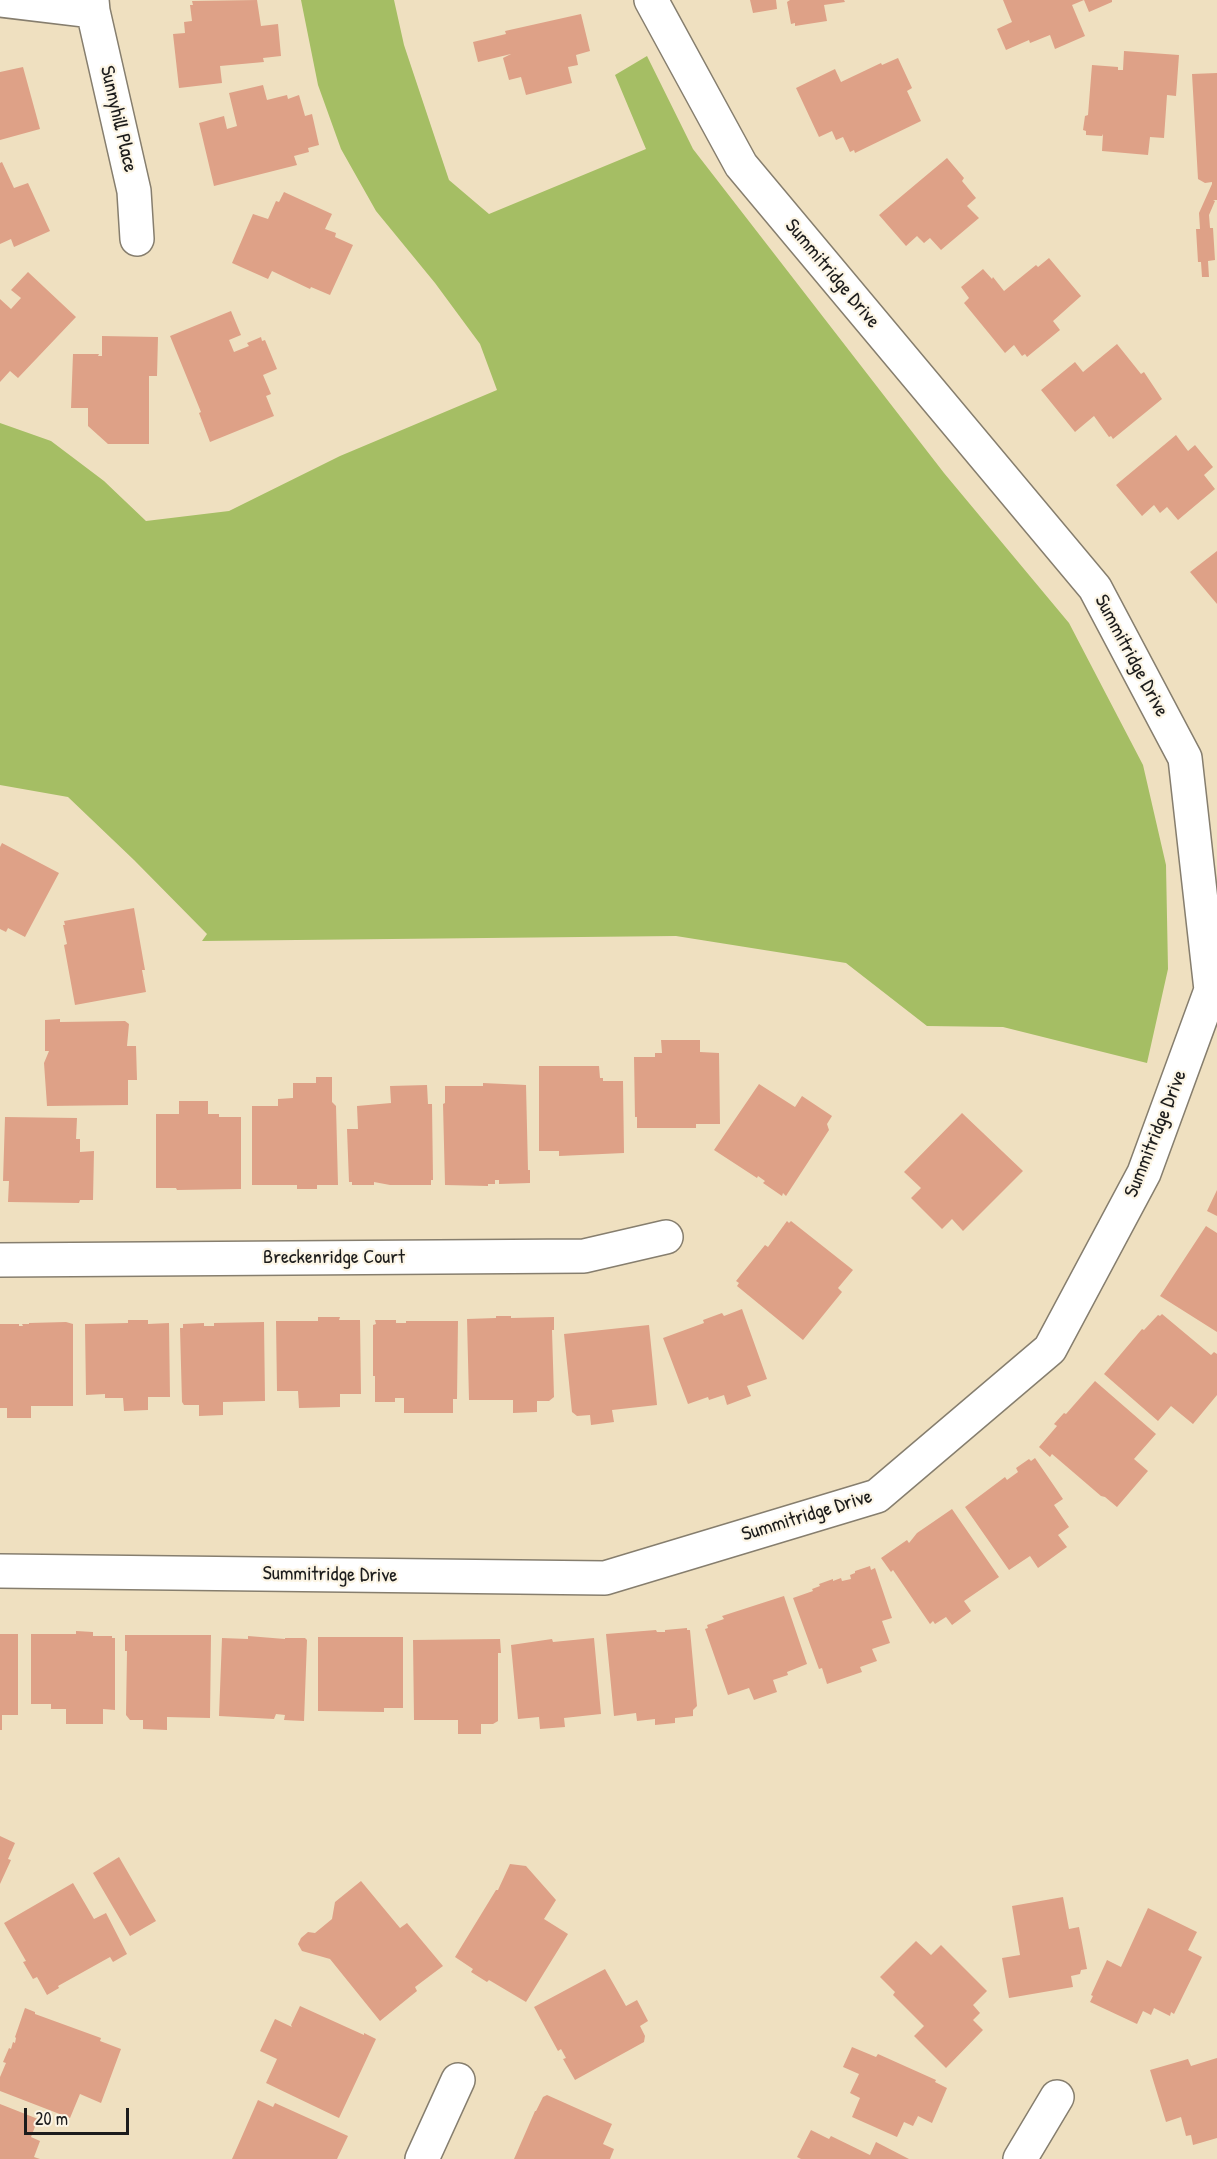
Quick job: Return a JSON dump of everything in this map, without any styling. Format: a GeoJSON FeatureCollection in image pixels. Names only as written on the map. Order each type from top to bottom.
{"type":"FeatureCollection","features":[{"type":"Feature","properties":{"kind":"street"},"geometry":{"type":"LineString","coordinates":[[0,0],[93,5]]}},
{"type":"Feature","properties":{"kind":"street","name":"Summitridge Drive"},"geometry":{"type":"LineString","coordinates":[[0,1571],[605,1578],[877,1496],[1050,1349],[1144,1173],[1214,990],[1185,758],[1095,588],[741,165],[651,0]]}},
{"type":"Feature","properties":{"kind":"street","name":"Sunnyhill Place"},"geometry":{"type":"LineString","coordinates":[[93,5],[134,191],[137,239]]}},
{"type":"Feature","properties":{"kind":"street","name":"Breckenridge Court"},"geometry":{"type":"LineString","coordinates":[[0,1260],[584,1256],[666,1237]]}},
{"type":"Feature","properties":{"kind":"street"},"geometry":{"type":"LineString","coordinates":[[422,2159],[458,2080]]}},
{"type":"Feature","properties":{"kind":"street"},"geometry":{"type":"LineString","coordinates":[[1020,2159],[1057,2097]]}},
{"type":"Feature","properties":{"kind":"green space"},"geometry":{"type":"Polygon","coordinates":[[[301,0],[394,0],[404,45],[449,180],[489,214],[646,149],[615,75],[647,56],[693,149],[944,473],[1069,623],[1143,765],[1166,865],[1168,969],[1147,1063],[1003,1027],[927,1026],[846,963],[676,936],[202,941],[207,934],[68,797],[0,785],[0,423],[51,441],[104,481],[146,521],[229,511],[340,456],[497,390],[480,344],[435,283],[376,211],[341,149],[318,85],[301,0]]]}},
{"type":"Feature","properties":{"kind":"building"},"geometry":{"type":"Polygon","coordinates":[[[257,0],[261,26],[278,24],[281,56],[263,58],[264,62],[220,66],[222,83],[179,88],[173,34],[185,33],[184,22],[192,21],[190,5],[193,5],[192,1],[257,0]]]}},
{"type":"Feature","properties":{"kind":"building"},"geometry":{"type":"Polygon","coordinates":[[[750,0],[776,0],[777,9],[753,13],[750,0]]]}},
{"type":"Feature","properties":{"kind":"building"},"geometry":{"type":"Polygon","coordinates":[[[790,0],[844,0],[845,2],[824,5],[827,21],[795,26],[795,23],[791,24],[787,2],[790,0]]]}},
{"type":"Feature","properties":{"kind":"building"},"geometry":{"type":"Polygon","coordinates":[[[1003,0],[1084,0],[1072,5],[1085,36],[1055,49],[1050,35],[1030,43],[1029,40],[1006,50],[997,29],[1012,22],[1003,0]]]}},
{"type":"Feature","properties":{"kind":"building"},"geometry":{"type":"Polygon","coordinates":[[[1084,0],[1112,0],[1112,2],[1089,12],[1084,0]]]}},
{"type":"Feature","properties":{"kind":"building"},"geometry":{"type":"Polygon","coordinates":[[[581,14],[590,51],[576,55],[578,65],[568,67],[572,83],[526,95],[521,77],[509,80],[503,58],[511,54],[478,62],[473,42],[506,34],[505,31],[581,14]]]}},
{"type":"Feature","properties":{"kind":"building"},"geometry":{"type":"Polygon","coordinates":[[[1124,51],[1179,55],[1176,96],[1167,95],[1164,138],[1150,137],[1148,155],[1102,151],[1103,134],[1102,136],[1086,135],[1086,131],[1083,130],[1085,116],[1088,115],[1092,65],[1118,67],[1118,70],[1123,70],[1124,51]]]}},
{"type":"Feature","properties":{"kind":"building"},"geometry":{"type":"Polygon","coordinates":[[[898,58],[912,88],[907,91],[921,121],[855,153],[854,150],[850,152],[843,137],[836,140],[832,131],[819,137],[796,88],[835,69],[841,82],[881,63],[882,65],[898,58]]]}},
{"type":"Feature","properties":{"kind":"building"},"geometry":{"type":"Polygon","coordinates":[[[23,67],[40,129],[0,140],[0,72],[23,67]]]}},
{"type":"Feature","properties":{"kind":"building"},"geometry":{"type":"Polygon","coordinates":[[[1217,73],[1217,200],[1213,200],[1215,201],[1209,215],[1210,228],[1213,228],[1215,260],[1208,261],[1209,277],[1202,277],[1201,262],[1198,262],[1196,229],[1200,229],[1199,213],[1212,182],[1205,183],[1198,179],[1192,74],[1217,73]]]}},
{"type":"Feature","properties":{"kind":"building"},"geometry":{"type":"Polygon","coordinates":[[[263,85],[267,100],[287,95],[288,99],[299,95],[305,116],[312,114],[319,145],[308,148],[309,152],[294,156],[297,165],[214,186],[199,123],[224,116],[227,129],[237,126],[229,93],[263,85]]]}},
{"type":"Feature","properties":{"kind":"building"},"geometry":{"type":"Polygon","coordinates":[[[947,158],[964,178],[962,181],[976,198],[967,206],[979,218],[941,250],[930,238],[924,243],[917,236],[906,246],[879,215],[947,158]]]}},
{"type":"Feature","properties":{"kind":"building"},"geometry":{"type":"Polygon","coordinates":[[[2,162],[14,188],[28,183],[50,231],[14,247],[11,239],[0,244],[0,163],[2,162]]]}},
{"type":"Feature","properties":{"kind":"building"},"geometry":{"type":"Polygon","coordinates":[[[284,192],[332,214],[325,229],[336,233],[335,237],[353,245],[330,295],[311,287],[310,289],[272,271],[268,279],[232,263],[253,214],[268,219],[276,201],[279,202],[284,192]]]}},
{"type":"Feature","properties":{"kind":"building"},"geometry":{"type":"Polygon","coordinates":[[[1049,258],[1081,296],[1053,321],[1060,330],[1027,357],[1025,354],[1022,356],[1014,345],[1005,353],[964,303],[969,298],[961,287],[983,269],[1004,291],[1036,265],[1038,267],[1049,258]]]}},
{"type":"Feature","properties":{"kind":"building"},"geometry":{"type":"Polygon","coordinates":[[[28,272],[76,317],[18,378],[10,371],[0,382],[0,299],[11,309],[21,298],[11,290],[28,272]]]}},
{"type":"Feature","properties":{"kind":"building"},"geometry":{"type":"Polygon","coordinates":[[[231,311],[241,335],[229,340],[234,352],[249,346],[247,343],[261,337],[262,341],[265,340],[277,369],[263,375],[271,394],[266,396],[274,416],[210,442],[199,413],[201,412],[170,336],[231,311]]]}},
{"type":"Feature","properties":{"kind":"building"},"geometry":{"type":"Polygon","coordinates":[[[102,336],[158,337],[157,376],[149,376],[149,444],[108,444],[88,426],[88,408],[71,408],[73,354],[102,356],[102,336]]]}},
{"type":"Feature","properties":{"kind":"building"},"geometry":{"type":"Polygon","coordinates":[[[1117,344],[1141,374],[1144,372],[1162,399],[1113,439],[1109,437],[1094,416],[1075,432],[1041,390],[1075,362],[1083,372],[1117,344]]]}},
{"type":"Feature","properties":{"kind":"building"},"geometry":{"type":"Polygon","coordinates":[[[1176,435],[1188,451],[1195,445],[1213,467],[1204,475],[1215,489],[1178,520],[1167,507],[1160,513],[1154,505],[1142,516],[1116,485],[1176,435]]]}},
{"type":"Feature","properties":{"kind":"building"},"geometry":{"type":"Polygon","coordinates":[[[1217,551],[1217,604],[1190,572],[1217,551]]]}},
{"type":"Feature","properties":{"kind":"building"},"geometry":{"type":"Polygon","coordinates":[[[2,843],[59,873],[25,937],[8,928],[6,932],[0,929],[0,847],[2,843]]]}},
{"type":"Feature","properties":{"kind":"building"},"geometry":{"type":"Polygon","coordinates":[[[134,908],[145,970],[142,970],[146,992],[75,1005],[64,945],[67,944],[64,921],[134,908]]]}},
{"type":"Feature","properties":{"kind":"building"},"geometry":{"type":"Polygon","coordinates":[[[60,1019],[60,1022],[125,1021],[129,1024],[127,1046],[136,1046],[137,1080],[128,1080],[128,1105],[47,1106],[44,1063],[49,1051],[45,1051],[45,1020],[60,1019]]]}},
{"type":"Feature","properties":{"kind":"building"},"geometry":{"type":"Polygon","coordinates":[[[661,1040],[700,1040],[700,1052],[719,1053],[720,1124],[696,1124],[696,1128],[637,1128],[634,1057],[655,1057],[655,1053],[662,1053],[661,1040]]]}},
{"type":"Feature","properties":{"kind":"building"},"geometry":{"type":"Polygon","coordinates":[[[539,1066],[599,1066],[600,1078],[603,1078],[603,1081],[623,1081],[624,1153],[559,1156],[559,1151],[539,1151],[539,1066]]]}},
{"type":"Feature","properties":{"kind":"building"},"geometry":{"type":"Polygon","coordinates":[[[316,1077],[332,1077],[332,1102],[336,1106],[338,1185],[317,1185],[317,1189],[297,1189],[297,1185],[252,1185],[252,1106],[278,1106],[278,1099],[293,1098],[293,1083],[316,1083],[316,1077]]]}},
{"type":"Feature","properties":{"kind":"building"},"geometry":{"type":"Polygon","coordinates":[[[483,1083],[526,1085],[530,1183],[499,1184],[499,1180],[495,1180],[495,1184],[488,1184],[488,1186],[445,1185],[443,1104],[445,1103],[445,1086],[483,1086],[483,1083]]]}},
{"type":"Feature","properties":{"kind":"building"},"geometry":{"type":"Polygon","coordinates":[[[759,1084],[795,1107],[802,1096],[832,1116],[827,1124],[829,1130],[786,1196],[783,1193],[782,1196],[763,1183],[765,1181],[758,1176],[757,1178],[714,1150],[759,1084]]]}},
{"type":"Feature","properties":{"kind":"building"},"geometry":{"type":"Polygon","coordinates":[[[427,1085],[428,1104],[432,1104],[433,1180],[431,1180],[431,1185],[390,1185],[374,1182],[374,1185],[352,1185],[352,1182],[349,1182],[347,1129],[358,1129],[357,1106],[391,1103],[390,1086],[427,1085]]]}},
{"type":"Feature","properties":{"kind":"building"},"geometry":{"type":"Polygon","coordinates":[[[179,1101],[208,1101],[208,1114],[219,1114],[219,1117],[241,1117],[241,1189],[156,1188],[156,1114],[179,1114],[179,1101]]]}},
{"type":"Feature","properties":{"kind":"building"},"geometry":{"type":"Polygon","coordinates":[[[962,1113],[1023,1171],[963,1231],[952,1219],[942,1229],[911,1198],[921,1188],[904,1172],[962,1113]]]}},
{"type":"Feature","properties":{"kind":"building"},"geometry":{"type":"Polygon","coordinates":[[[5,1117],[77,1118],[76,1139],[80,1139],[80,1152],[94,1151],[93,1200],[80,1200],[79,1203],[8,1202],[9,1181],[3,1181],[5,1117]]]}},
{"type":"Feature","properties":{"kind":"building"},"geometry":{"type":"Polygon","coordinates":[[[1217,1190],[1217,1216],[1207,1211],[1217,1190]]]}},
{"type":"Feature","properties":{"kind":"building"},"geometry":{"type":"Polygon","coordinates":[[[787,1221],[789,1223],[791,1221],[853,1270],[838,1288],[842,1292],[803,1340],[737,1286],[739,1283],[736,1281],[765,1245],[768,1247],[787,1221]]]}},
{"type":"Feature","properties":{"kind":"building"},"geometry":{"type":"Polygon","coordinates":[[[1206,1226],[1217,1233],[1217,1332],[1160,1296],[1206,1226]]]}},
{"type":"Feature","properties":{"kind":"building"},"geometry":{"type":"Polygon","coordinates":[[[742,1309],[767,1379],[747,1386],[751,1396],[727,1405],[724,1395],[709,1400],[708,1397],[688,1404],[663,1338],[704,1323],[703,1320],[722,1313],[724,1316],[742,1309]]]}},
{"type":"Feature","properties":{"kind":"building"},"geometry":{"type":"Polygon","coordinates":[[[1162,1314],[1211,1355],[1214,1352],[1217,1354],[1217,1395],[1193,1424],[1171,1406],[1158,1421],[1104,1374],[1142,1329],[1144,1330],[1158,1315],[1162,1314]]]}},
{"type":"Feature","properties":{"kind":"building"},"geometry":{"type":"Polygon","coordinates":[[[496,1316],[554,1317],[554,1330],[552,1330],[554,1397],[549,1401],[537,1401],[537,1412],[513,1413],[513,1400],[469,1400],[467,1319],[496,1318],[496,1316]]]}},
{"type":"Feature","properties":{"kind":"building"},"geometry":{"type":"Polygon","coordinates":[[[318,1317],[360,1320],[361,1394],[340,1394],[340,1407],[299,1408],[298,1391],[277,1391],[276,1321],[318,1321],[318,1317]]]}},
{"type":"Feature","properties":{"kind":"building"},"geometry":{"type":"Polygon","coordinates":[[[128,1320],[148,1320],[148,1324],[169,1323],[170,1397],[148,1397],[148,1410],[124,1411],[123,1398],[105,1398],[105,1394],[86,1395],[85,1324],[128,1323],[128,1320]]]}},
{"type":"Feature","properties":{"kind":"building"},"geometry":{"type":"Polygon","coordinates":[[[375,1320],[396,1320],[396,1323],[458,1321],[457,1399],[453,1399],[453,1413],[404,1413],[404,1398],[395,1398],[395,1402],[375,1402],[373,1325],[376,1324],[375,1320]]]}},
{"type":"Feature","properties":{"kind":"building"},"geometry":{"type":"Polygon","coordinates":[[[66,1322],[73,1324],[73,1406],[31,1406],[31,1418],[7,1418],[7,1408],[0,1408],[0,1324],[23,1326],[22,1324],[29,1323],[66,1322]]]}},
{"type":"Feature","properties":{"kind":"building"},"geometry":{"type":"Polygon","coordinates":[[[264,1322],[265,1401],[223,1402],[223,1415],[199,1416],[199,1405],[184,1405],[182,1402],[180,1328],[183,1328],[183,1324],[204,1323],[204,1326],[214,1326],[214,1323],[264,1322]]]}},
{"type":"Feature","properties":{"kind":"building"},"geometry":{"type":"Polygon","coordinates":[[[649,1325],[657,1405],[612,1410],[614,1422],[591,1425],[590,1415],[577,1416],[572,1412],[564,1334],[649,1325]]]}},
{"type":"Feature","properties":{"kind":"building"},"geometry":{"type":"Polygon","coordinates":[[[1095,1381],[1156,1434],[1134,1459],[1148,1471],[1117,1507],[1052,1454],[1050,1457],[1039,1447],[1057,1426],[1054,1424],[1095,1381]]]}},
{"type":"Feature","properties":{"kind":"building"},"geometry":{"type":"Polygon","coordinates":[[[1035,1458],[1063,1499],[1054,1505],[1069,1527],[1058,1535],[1067,1547],[1038,1568],[1030,1556],[1009,1570],[965,1507],[1005,1477],[1007,1480],[1018,1472],[1016,1468],[1029,1459],[1031,1461],[1035,1458]]]}},
{"type":"Feature","properties":{"kind":"building"},"geometry":{"type":"Polygon","coordinates":[[[952,1509],[999,1577],[964,1601],[971,1611],[952,1625],[946,1617],[935,1624],[933,1621],[930,1624],[893,1570],[891,1572],[881,1558],[907,1540],[909,1543],[917,1533],[952,1509]]]}},
{"type":"Feature","properties":{"kind":"building"},"geometry":{"type":"Polygon","coordinates":[[[870,1566],[871,1570],[875,1568],[892,1618],[882,1621],[890,1643],[872,1649],[877,1661],[860,1667],[862,1672],[827,1684],[822,1668],[819,1669],[793,1598],[813,1591],[812,1589],[820,1586],[819,1584],[833,1579],[833,1581],[841,1578],[842,1581],[851,1579],[850,1575],[855,1571],[870,1566]]]}},
{"type":"Feature","properties":{"kind":"building"},"geometry":{"type":"Polygon","coordinates":[[[784,1596],[807,1664],[787,1672],[788,1675],[773,1680],[777,1692],[754,1700],[749,1688],[728,1695],[705,1629],[708,1628],[707,1625],[724,1619],[722,1616],[784,1596]]]}},
{"type":"Feature","properties":{"kind":"building"},"geometry":{"type":"Polygon","coordinates":[[[687,1628],[690,1630],[697,1706],[693,1710],[693,1716],[675,1718],[675,1723],[655,1725],[655,1719],[637,1721],[636,1713],[614,1716],[606,1634],[656,1630],[665,1632],[665,1630],[687,1628]]]}},
{"type":"Feature","properties":{"kind":"building"},"geometry":{"type":"Polygon","coordinates":[[[76,1631],[93,1632],[93,1636],[115,1638],[115,1710],[103,1709],[103,1724],[66,1724],[66,1709],[51,1709],[51,1704],[31,1704],[31,1634],[76,1634],[76,1631]]]}},
{"type":"Feature","properties":{"kind":"building"},"geometry":{"type":"Polygon","coordinates":[[[0,1634],[18,1634],[18,1715],[2,1715],[2,1730],[0,1730],[0,1634]]]}},
{"type":"Feature","properties":{"kind":"building"},"geometry":{"type":"Polygon","coordinates":[[[125,1635],[211,1635],[210,1718],[167,1717],[167,1730],[143,1729],[143,1720],[130,1720],[126,1715],[125,1635]]]}},
{"type":"Feature","properties":{"kind":"building"},"geometry":{"type":"Polygon","coordinates":[[[248,1636],[305,1638],[307,1640],[304,1721],[284,1720],[285,1715],[276,1714],[274,1719],[219,1716],[222,1638],[248,1639],[248,1636]]]}},
{"type":"Feature","properties":{"kind":"building"},"geometry":{"type":"Polygon","coordinates":[[[318,1637],[403,1637],[403,1708],[384,1708],[384,1712],[318,1711],[318,1637]]]}},
{"type":"Feature","properties":{"kind":"building"},"geometry":{"type":"Polygon","coordinates":[[[594,1638],[601,1714],[564,1718],[565,1727],[540,1729],[539,1717],[518,1719],[511,1645],[552,1639],[553,1642],[594,1638]]]}},
{"type":"Feature","properties":{"kind":"building"},"geometry":{"type":"Polygon","coordinates":[[[500,1639],[498,1721],[493,1724],[481,1724],[481,1734],[458,1734],[458,1720],[414,1720],[413,1640],[500,1639]]]}},
{"type":"Feature","properties":{"kind":"building"},"geometry":{"type":"Polygon","coordinates":[[[0,1836],[15,1843],[8,1859],[11,1860],[0,1884],[0,1836]]]}},
{"type":"Feature","properties":{"kind":"building"},"geometry":{"type":"Polygon","coordinates":[[[119,1857],[156,1921],[130,1936],[93,1873],[119,1857]]]}},
{"type":"Feature","properties":{"kind":"building"},"geometry":{"type":"Polygon","coordinates":[[[510,1864],[526,1866],[556,1900],[544,1919],[568,1934],[526,2002],[471,1972],[473,1969],[455,1957],[498,1890],[510,1864]]]}},
{"type":"Feature","properties":{"kind":"building"},"geometry":{"type":"Polygon","coordinates":[[[361,1881],[400,1928],[407,1923],[443,1966],[415,1987],[417,1991],[380,2021],[330,1959],[302,1951],[298,1944],[308,1932],[315,1933],[332,1919],[335,1902],[361,1881]]]}},
{"type":"Feature","properties":{"kind":"building"},"geometry":{"type":"Polygon","coordinates":[[[73,1883],[94,1919],[106,1913],[127,1954],[113,1962],[110,1957],[58,1986],[59,1988],[47,1995],[37,1977],[33,1979],[23,1962],[26,1961],[4,1923],[73,1883]]]}},
{"type":"Feature","properties":{"kind":"building"},"geometry":{"type":"Polygon","coordinates":[[[1063,1897],[1069,1929],[1079,1927],[1087,1969],[1071,1976],[1073,1987],[1009,1998],[1002,1958],[1020,1955],[1012,1906],[1063,1897]]]}},
{"type":"Feature","properties":{"kind":"building"},"geometry":{"type":"Polygon","coordinates":[[[1148,1908],[1197,1932],[1188,1950],[1202,1957],[1174,2014],[1171,2012],[1170,2016],[1154,2008],[1151,2015],[1143,2011],[1137,2024],[1090,2002],[1107,1960],[1121,1967],[1148,1908]]]}},
{"type":"Feature","properties":{"kind":"building"},"geometry":{"type":"Polygon","coordinates":[[[916,1941],[931,1955],[941,1945],[987,1991],[973,2005],[980,2013],[973,2020],[983,2030],[946,2068],[914,2036],[924,2026],[893,1995],[895,1992],[880,1977],[916,1941]]]}},
{"type":"Feature","properties":{"kind":"building"},"geometry":{"type":"Polygon","coordinates":[[[605,1969],[626,2006],[637,2000],[648,2021],[640,2026],[645,2036],[644,2042],[575,2080],[563,2059],[566,2058],[561,2049],[558,2051],[534,2007],[605,1969]]]}},
{"type":"Feature","properties":{"kind":"building"},"geometry":{"type":"Polygon","coordinates":[[[300,2006],[376,2039],[339,2118],[266,2083],[277,2059],[260,2051],[275,2019],[292,2027],[300,2006]]]}},
{"type":"Feature","properties":{"kind":"building"},"geometry":{"type":"Polygon","coordinates":[[[25,2008],[35,2014],[101,2038],[100,2041],[121,2049],[101,2103],[80,2094],[70,2118],[0,2091],[0,2077],[6,2063],[3,2062],[9,2048],[11,2049],[13,2042],[15,2043],[25,2008]]]}},
{"type":"Feature","properties":{"kind":"building"},"geometry":{"type":"Polygon","coordinates":[[[852,2047],[876,2057],[878,2054],[936,2080],[935,2082],[947,2088],[932,2123],[918,2116],[913,2126],[904,2122],[897,2137],[852,2117],[860,2098],[850,2093],[859,2074],[843,2067],[852,2047]]]}},
{"type":"Feature","properties":{"kind":"building"},"geometry":{"type":"Polygon","coordinates":[[[1217,2058],[1217,2138],[1193,2145],[1191,2135],[1186,2136],[1181,2117],[1166,2122],[1150,2070],[1188,2059],[1191,2066],[1217,2058]]]}},
{"type":"Feature","properties":{"kind":"building"},"geometry":{"type":"Polygon","coordinates":[[[547,2095],[612,2124],[603,2144],[614,2149],[610,2159],[514,2159],[535,2111],[543,2097],[547,2095]]]}},
{"type":"Feature","properties":{"kind":"building"},"geometry":{"type":"Polygon","coordinates":[[[258,2100],[273,2107],[275,2103],[348,2136],[337,2159],[232,2159],[258,2100]]]}},
{"type":"Feature","properties":{"kind":"building"},"geometry":{"type":"Polygon","coordinates":[[[0,2104],[38,2119],[31,2137],[40,2141],[34,2157],[40,2159],[0,2159],[0,2104]]]}},
{"type":"Feature","properties":{"kind":"building"},"geometry":{"type":"Polygon","coordinates":[[[811,2130],[829,2139],[831,2136],[870,2155],[876,2142],[909,2159],[801,2159],[797,2157],[811,2130]]]}}]}
